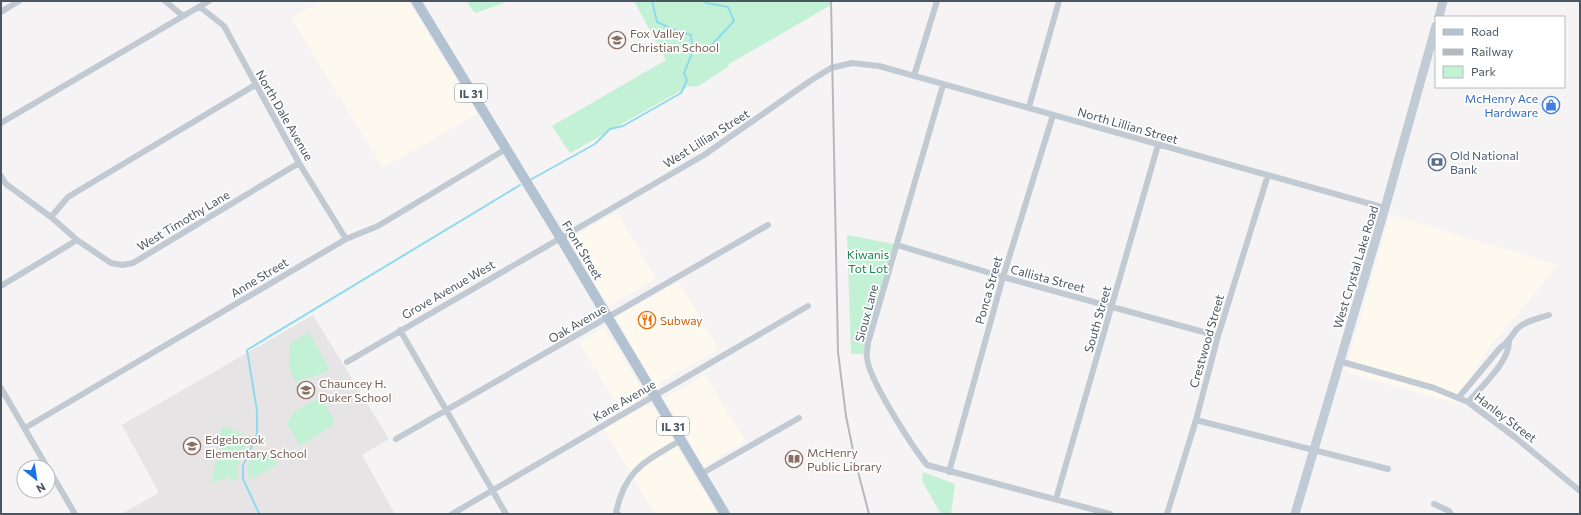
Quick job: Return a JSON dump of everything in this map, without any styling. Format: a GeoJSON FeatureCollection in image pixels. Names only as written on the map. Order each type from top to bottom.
{"type":"FeatureCollection","features":[{"type":"Feature","properties":{"kind":"main road","name":"Front Street"},"geometry":{"type":"LineString","coordinates":[[416,1],[560,237],[723,513]]}},
{"type":"Feature","properties":{"kind":"street"},"geometry":{"type":"LineString","coordinates":[[1,12],[19,1]]}},
{"type":"Feature","properties":{"kind":"street"},"geometry":{"type":"LineString","coordinates":[[165,1],[183,16]]}},
{"type":"Feature","properties":{"kind":"street"},"geometry":{"type":"LineString","coordinates":[[1,123],[209,1]]}},
{"type":"Feature","properties":{"kind":"street"},"geometry":{"type":"LineString","coordinates":[[914,76],[937,1]]}},
{"type":"Feature","properties":{"kind":"street"},"geometry":{"type":"LineString","coordinates":[[1029,107],[1059,1]]}},
{"type":"Feature","properties":{"kind":"street"},"geometry":{"type":"LineString","coordinates":[[1439,16],[1443,1]]}},
{"type":"Feature","properties":{"kind":"street","name":"North Dale Avenue"},"geometry":{"type":"LineString","coordinates":[[200,6],[224,26],[299,163],[346,239]]}},
{"type":"Feature","properties":{"kind":"street","name":"West Crystal Lake Road"},"geometry":{"type":"LineString","coordinates":[[1295,514],[1385,208],[1435,30]]}},
{"type":"Feature","properties":{"kind":"street","name":"West Lillian Street"},"geometry":{"type":"LineString","coordinates":[[560,237],[704,155],[810,81],[832,68],[842,64],[864,64]]}},
{"type":"Feature","properties":{"kind":"street","name":"North Lillian Street"},"geometry":{"type":"LineString","coordinates":[[864,64],[1029,107],[1158,145],[1385,208]]}},
{"type":"Feature","properties":{"kind":"street"},"geometry":{"type":"LineString","coordinates":[[51,217],[68,197],[255,85]]}},
{"type":"Feature","properties":{"kind":"street","name":"Sioux Lane"},"geometry":{"type":"LineString","coordinates":[[943,85],[868,342],[867,358],[874,380],[913,447],[927,465],[1110,514]]}},
{"type":"Feature","properties":{"kind":"street","name":"Ponca Street"},"geometry":{"type":"LineString","coordinates":[[949,472],[1003,277],[1053,115]]}},
{"type":"Feature","properties":{"kind":"street","name":"South Street"},"geometry":{"type":"LineString","coordinates":[[1056,499],[1158,145]]}},
{"type":"Feature","properties":{"kind":"street","name":"Anne Street"},"geometry":{"type":"LineString","coordinates":[[25,428],[346,239],[378,226],[506,149]]}},
{"type":"Feature","properties":{"kind":"street","name":"West Timothy Lane"},"geometry":{"type":"LineString","coordinates":[[1,176],[6,184],[51,217],[77,240],[111,263],[122,265],[133,263],[299,163]]}},
{"type":"Feature","properties":{"kind":"street","name":"Crestwood Street"},"geometry":{"type":"LineString","coordinates":[[1167,514],[1196,420],[1218,336],[1268,175]]}},
{"type":"Feature","properties":{"kind":"street","name":"Oak Avenue"},"geometry":{"type":"LineString","coordinates":[[396,439],[768,225]]}},
{"type":"Feature","properties":{"kind":"street","name":"Grove Avenue West"},"geometry":{"type":"LineString","coordinates":[[347,362],[560,237]]}},
{"type":"Feature","properties":{"kind":"street"},"geometry":{"type":"LineString","coordinates":[[1,286],[77,240]]}},
{"type":"Feature","properties":{"kind":"street","name":"Callista Street"},"geometry":{"type":"LineString","coordinates":[[897,245],[1003,277],[1218,336]]}},
{"type":"Feature","properties":{"kind":"street","name":"Kane Avenue"},"geometry":{"type":"LineString","coordinates":[[452,514],[808,306]]}},
{"type":"Feature","properties":{"kind":"street"},"geometry":{"type":"LineString","coordinates":[[1459,397],[1500,348],[1509,342],[1518,328],[1529,321],[1549,315]]}},
{"type":"Feature","properties":{"kind":"street"},"geometry":{"type":"LineString","coordinates":[[400,330],[506,514]]}},
{"type":"Feature","properties":{"kind":"street"},"geometry":{"type":"LineString","coordinates":[[1468,402],[1504,359],[1509,350],[1509,342]]}},
{"type":"Feature","properties":{"kind":"street","name":"Hanley Street"},"geometry":{"type":"LineString","coordinates":[[1339,361],[1459,397],[1516,438],[1580,490]]}},
{"type":"Feature","properties":{"kind":"street"},"geometry":{"type":"LineString","coordinates":[[1,388],[43,459]]}},
{"type":"Feature","properties":{"kind":"street"},"geometry":{"type":"LineString","coordinates":[[701,474],[799,418]]}},
{"type":"Feature","properties":{"kind":"street"},"geometry":{"type":"LineString","coordinates":[[1196,420],[1388,469]]}},
{"type":"Feature","properties":{"kind":"street"},"geometry":{"type":"LineString","coordinates":[[617,513],[621,492],[637,468],[681,440]]}},
{"type":"Feature","properties":{"kind":"street"},"geometry":{"type":"LineString","coordinates":[[56,481],[75,514]]}},
{"type":"Feature","properties":{"kind":"street"},"geometry":{"type":"LineString","coordinates":[[1434,504],[1449,511],[1451,514]]}},
{"type":"Feature","properties":{"kind":"shaded area"},"geometry":{"type":"Polygon","coordinates":[[[321,1],[408,1],[477,114],[383,168],[291,18],[321,1]]]}},
{"type":"Feature","properties":{"kind":"shaded area"},"geometry":{"type":"Polygon","coordinates":[[[617,212],[656,279],[608,306],[569,239],[617,212]]]}},
{"type":"Feature","properties":{"kind":"shaded area"},"geometry":{"type":"Polygon","coordinates":[[[1390,214],[1558,265],[1489,348],[1454,403],[1345,372],[1390,214]]]}},
{"type":"Feature","properties":{"kind":"shaded area"},"geometry":{"type":"Polygon","coordinates":[[[679,282],[719,349],[655,385],[615,317],[679,282]]]}},
{"type":"Feature","properties":{"kind":"shaded area"},"geometry":{"type":"Polygon","coordinates":[[[313,315],[389,439],[362,455],[395,514],[121,514],[159,493],[122,425],[313,315]]]}},
{"type":"Feature","properties":{"kind":"shaded area"},"geometry":{"type":"Polygon","coordinates":[[[604,327],[644,393],[638,401],[621,411],[579,342],[604,327]]]}},
{"type":"Feature","properties":{"kind":"shaded area"},"geometry":{"type":"Polygon","coordinates":[[[705,375],[745,441],[704,466],[664,398],[705,375]]]}},
{"type":"Feature","properties":{"kind":"shaded area"},"geometry":{"type":"Polygon","coordinates":[[[646,405],[654,408],[717,514],[655,514],[604,429],[646,405]]]}},
{"type":"Feature","properties":{"kind":"green space"},"geometry":{"type":"Polygon","coordinates":[[[466,1],[510,1],[475,13],[466,1]]]}},
{"type":"Feature","properties":{"kind":"green space"},"geometry":{"type":"Polygon","coordinates":[[[634,1],[831,1],[831,5],[729,64],[728,67],[697,87],[689,86],[570,153],[552,126],[666,60],[634,1]]]}},
{"type":"Feature","properties":{"kind":"green space","name":"Kiwanis Tot Lot"},"geometry":{"type":"Polygon","coordinates":[[[847,235],[894,244],[864,354],[851,354],[847,235]]]}},
{"type":"Feature","properties":{"kind":"green space"},"geometry":{"type":"Polygon","coordinates":[[[309,332],[329,368],[327,372],[296,382],[290,368],[290,343],[309,332]]]}},
{"type":"Feature","properties":{"kind":"green space"},"geometry":{"type":"Polygon","coordinates":[[[321,397],[334,419],[333,425],[300,446],[287,423],[295,411],[321,397]]]}},
{"type":"Feature","properties":{"kind":"green space"},"geometry":{"type":"Polygon","coordinates":[[[224,426],[249,437],[238,465],[238,478],[233,482],[229,477],[211,483],[218,453],[221,448],[212,443],[224,426]]]}},
{"type":"Feature","properties":{"kind":"green space"},"geometry":{"type":"Polygon","coordinates":[[[255,450],[269,453],[274,457],[278,464],[249,480],[248,466],[255,450]]]}},
{"type":"Feature","properties":{"kind":"green space"},"geometry":{"type":"Polygon","coordinates":[[[923,472],[955,484],[951,514],[941,514],[922,481],[923,472]]]}},
{"type":"Feature","properties":{"kind":"waterway"},"geometry":{"type":"LineString","coordinates":[[652,1],[657,22],[674,30],[691,35],[693,51]]}},
{"type":"Feature","properties":{"kind":"waterway"},"geometry":{"type":"LineString","coordinates":[[530,180],[595,144],[610,129],[623,126],[681,93],[687,80],[684,73],[693,51],[703,48],[708,49],[734,21],[728,7],[706,3],[705,1]]}},
{"type":"Feature","properties":{"kind":"waterway"},"geometry":{"type":"LineString","coordinates":[[259,513],[243,479],[243,466],[257,434],[257,411],[247,350],[520,185]]}},
{"type":"Feature","properties":{"kind":"railway"},"geometry":{"type":"LineString","coordinates":[[831,1],[838,352],[846,416],[855,460],[869,514]]}},
{"type":"Feature","properties":{"kind":"place","name":"Fox Valley Christian School"},"geometry":{"type":"Point","coordinates":[617,40]}},
{"type":"Feature","properties":{"kind":"place","name":"McHenry Ace Hardware"},"geometry":{"type":"Point","coordinates":[1551,105]}},
{"type":"Feature","properties":{"kind":"place","name":"Old National Bank"},"geometry":{"type":"Point","coordinates":[1437,162]}},
{"type":"Feature","properties":{"kind":"place","name":"Subway"},"geometry":{"type":"Point","coordinates":[647,320]}},
{"type":"Feature","properties":{"kind":"place","name":"Chauncey H. Duker School"},"geometry":{"type":"Point","coordinates":[306,390]}},
{"type":"Feature","properties":{"kind":"place","name":"Edgebrook Elementary School"},"geometry":{"type":"Point","coordinates":[192,446]}},
{"type":"Feature","properties":{"kind":"place","name":"McHenry Public Library"},"geometry":{"type":"Point","coordinates":[794,459]}}]}
